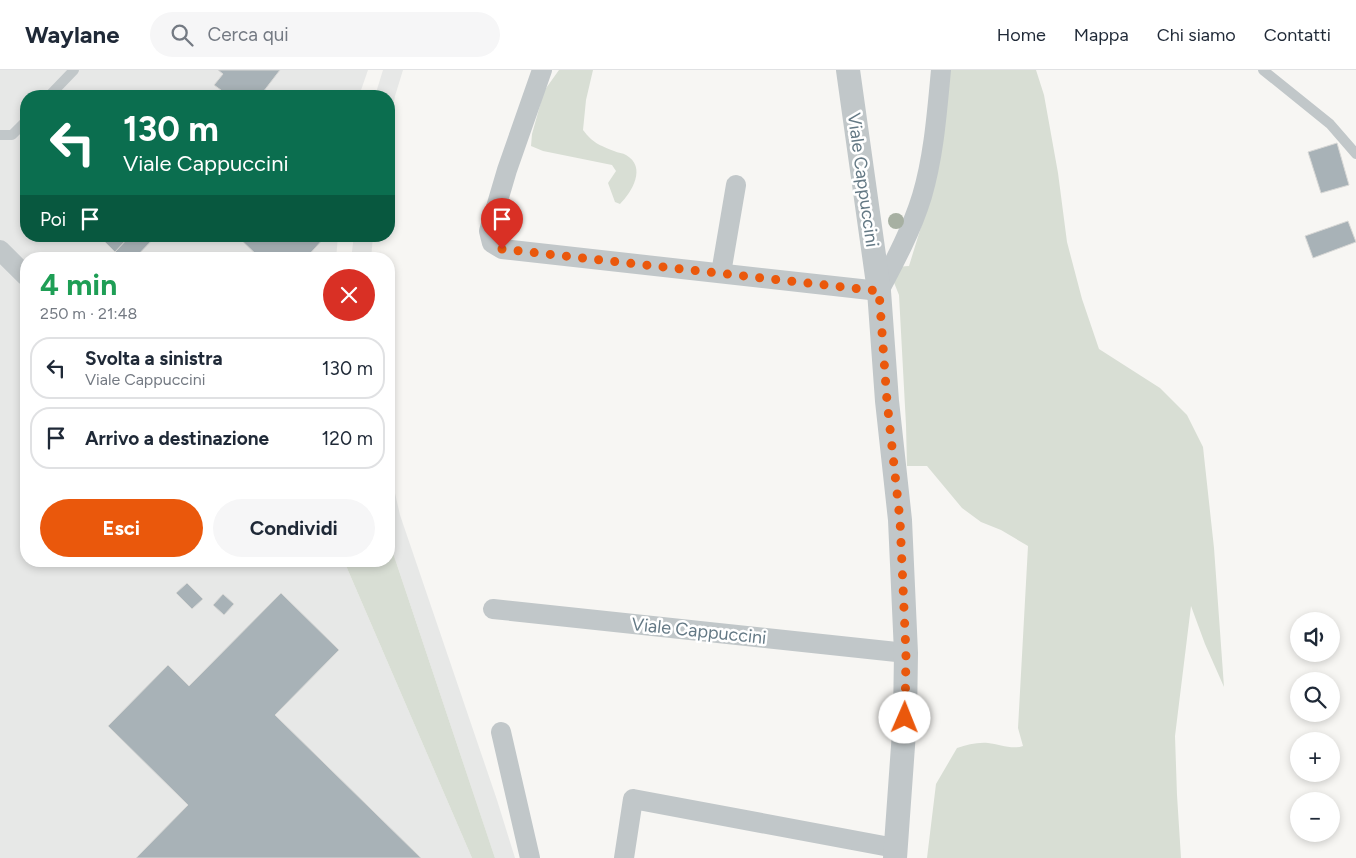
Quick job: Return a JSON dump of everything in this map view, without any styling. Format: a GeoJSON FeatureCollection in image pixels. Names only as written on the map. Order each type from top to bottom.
{"type":"FeatureCollection","features":[{"type":"Feature","properties":{"kind":"street"},"geometry":{"type":"LineString","coordinates":[[542,70],[507,170],[489,231],[492,243],[502,249],[879,291],[900,250],[922,196],[935,132],[941,70]]}},
{"type":"Feature","properties":{"kind":"street","name":"Viale Cappuccini"},"geometry":{"type":"LineString","coordinates":[[848,70],[879,291],[887,401],[900,520],[906,653],[905,718],[895,853]]}},
{"type":"Feature","properties":{"kind":"street"},"geometry":{"type":"LineString","coordinates":[[721,273],[736,185]]}},
{"type":"Feature","properties":{"kind":"street"},"geometry":{"type":"LineString","coordinates":[[0,250],[20,270]]}},
{"type":"Feature","properties":{"kind":"street","name":"Viale Cappuccini"},"geometry":{"type":"LineString","coordinates":[[493,609],[906,653]]}},
{"type":"Feature","properties":{"kind":"street"},"geometry":{"type":"LineString","coordinates":[[501,732],[530,858]]}},
{"type":"Feature","properties":{"kind":"street"},"geometry":{"type":"LineString","coordinates":[[624,858],[633,799],[895,853]]}},
{"type":"Feature","properties":{"kind":"lane"},"geometry":{"type":"LineString","coordinates":[[55,90],[74,70]]}},
{"type":"Feature","properties":{"kind":"lane"},"geometry":{"type":"LineString","coordinates":[[1263,70],[1330,124],[1356,154]]}},
{"type":"Feature","properties":{"kind":"lane"},"geometry":{"type":"LineString","coordinates":[[0,135],[12,135],[20,127]]}},
{"type":"Feature","properties":{"kind":"shaded area"},"geometry":{"type":"Polygon","coordinates":[[[0,70],[368,70],[361,90],[20,90],[20,242],[337,242],[337,252],[20,252],[20,567],[347,567],[472,858],[0,858],[0,70]]]}},
{"type":"Feature","properties":{"kind":"shaded area"},"geometry":{"type":"Polygon","coordinates":[[[383,70],[403,70],[395,96],[395,90],[377,90],[383,70]]]}},
{"type":"Feature","properties":{"kind":"shaded area"},"geometry":{"type":"Polygon","coordinates":[[[559,70],[593,70],[586,100],[583,130],[597,143],[626,155],[636,166],[633,186],[620,204],[615,202],[608,183],[616,171],[612,165],[543,151],[531,146],[532,134],[544,91],[559,70]]]}},
{"type":"Feature","properties":{"kind":"shaded area"},"geometry":{"type":"Polygon","coordinates":[[[950,70],[1036,70],[1044,95],[1058,173],[1067,242],[1082,299],[1099,349],[1160,388],[1187,415],[1203,447],[1214,548],[1224,687],[1191,606],[1175,736],[1181,858],[927,858],[936,784],[957,748],[984,743],[1010,747],[1023,746],[1018,728],[1028,546],[1001,530],[981,522],[962,508],[927,466],[907,466],[899,295],[893,280],[894,267],[909,266],[933,188],[950,70]]]}},
{"type":"Feature","properties":{"kind":"shaded area"},"geometry":{"type":"Polygon","coordinates":[[[353,242],[372,242],[372,252],[352,252],[353,242]]]}},
{"type":"Feature","properties":{"kind":"shaded area"},"geometry":{"type":"Polygon","coordinates":[[[395,493],[400,515],[515,858],[495,858],[395,559],[395,493]]]}},
{"type":"Feature","properties":{"kind":"shaded area"},"geometry":{"type":"Polygon","coordinates":[[[395,559],[495,858],[472,858],[347,567],[395,567],[395,559]]]}},
{"type":"Feature","properties":{"kind":"building"},"geometry":{"type":"Polygon","coordinates":[[[218,70],[280,70],[265,90],[221,90],[214,85],[223,74],[218,70]]]}},
{"type":"Feature","properties":{"kind":"building"},"geometry":{"type":"Polygon","coordinates":[[[1337,143],[1349,185],[1321,193],[1308,152],[1337,143]]]}},
{"type":"Feature","properties":{"kind":"building"},"geometry":{"type":"Polygon","coordinates":[[[1348,221],[1356,242],[1313,258],[1305,236],[1348,221]]]}},
{"type":"Feature","properties":{"kind":"building"},"geometry":{"type":"Polygon","coordinates":[[[105,242],[124,242],[115,252],[105,242]]]}},
{"type":"Feature","properties":{"kind":"building"},"geometry":{"type":"Polygon","coordinates":[[[124,242],[150,242],[141,252],[115,252],[124,242]]]}},
{"type":"Feature","properties":{"kind":"building"},"geometry":{"type":"Polygon","coordinates":[[[243,242],[320,242],[311,252],[254,252],[243,242]]]}},
{"type":"Feature","properties":{"kind":"building"},"geometry":{"type":"Polygon","coordinates":[[[187,583],[203,599],[192,609],[176,593],[187,583]]]}},
{"type":"Feature","properties":{"kind":"building"},"geometry":{"type":"Polygon","coordinates":[[[281,593],[339,650],[275,715],[421,858],[136,858],[188,805],[108,726],[168,665],[189,686],[281,593]]]}},
{"type":"Feature","properties":{"kind":"building"},"geometry":{"type":"Polygon","coordinates":[[[223,594],[234,604],[224,615],[213,605],[223,594]]]}},
{"type":"Feature","properties":{"kind":"route"},"geometry":{"type":"LineString","coordinates":[[502,249],[879,291],[887,401],[900,520],[906,653],[905,718]]}}]}
